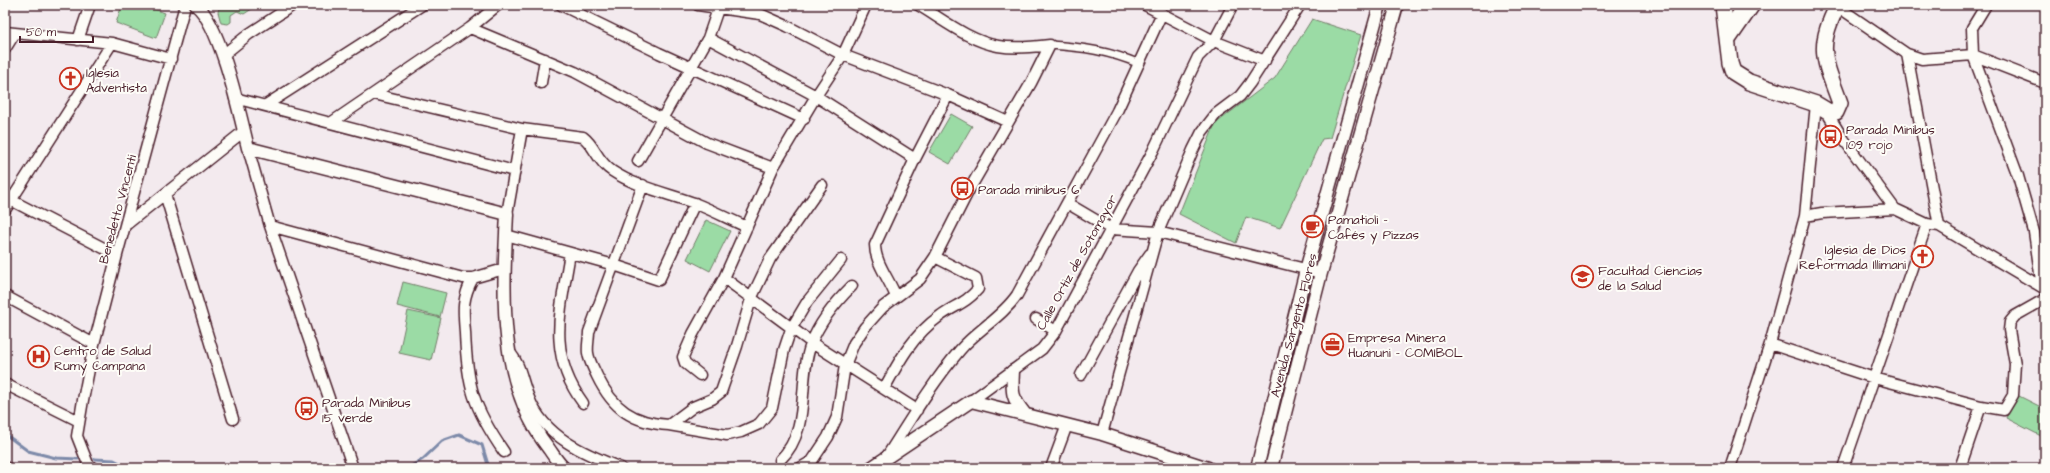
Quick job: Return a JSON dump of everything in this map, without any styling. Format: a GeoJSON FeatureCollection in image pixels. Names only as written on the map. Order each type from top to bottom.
{"type":"FeatureCollection","features":[{"type":"Feature","properties":{"kind":"main road"},"geometry":{"type":"LineString","coordinates":[[1723,5],[1730,63],[1733,72],[1749,82],[1831,113],[1836,112],[1840,103],[1823,52],[1829,23],[1837,5]]}},
{"type":"Feature","properties":{"kind":"street"},"geometry":{"type":"LineString","coordinates":[[78,40],[90,5]]}},
{"type":"Feature","properties":{"kind":"street","name":"Benedetto Vincenti"},"geometry":{"type":"LineString","coordinates":[[89,467],[77,436],[94,344],[171,59],[184,5]]}},
{"type":"Feature","properties":{"kind":"street"},"geometry":{"type":"LineString","coordinates":[[196,5],[204,13],[223,55],[270,226],[353,468]]}},
{"type":"Feature","properties":{"kind":"street"},"geometry":{"type":"LineString","coordinates":[[223,55],[249,34],[293,5]]}},
{"type":"Feature","properties":{"kind":"street"},"geometry":{"type":"LineString","coordinates":[[266,105],[422,5]]}},
{"type":"Feature","properties":{"kind":"street"},"geometry":{"type":"LineString","coordinates":[[332,122],[470,28],[498,5]]}},
{"type":"Feature","properties":{"kind":"street"},"geometry":{"type":"LineString","coordinates":[[561,5],[659,53],[691,66],[804,119]]}},
{"type":"Feature","properties":{"kind":"street"},"geometry":{"type":"LineString","coordinates":[[698,5],[760,14],[843,55],[948,95],[1008,122]]}},
{"type":"Feature","properties":{"kind":"street"},"geometry":{"type":"LineString","coordinates":[[700,375],[685,363],[683,357],[724,278],[773,168],[804,119],[816,96],[843,55],[866,5]]}},
{"type":"Feature","properties":{"kind":"street"},"geometry":{"type":"LineString","coordinates":[[918,5],[962,31],[997,46],[1029,48],[1050,45],[1086,47],[1119,55],[1140,64]]}},
{"type":"Feature","properties":{"kind":"street"},"geometry":{"type":"LineString","coordinates":[[1147,5],[1214,41],[1265,61]]}},
{"type":"Feature","properties":{"kind":"street","name":"Calle Ortiz de Sotomayor"},"geometry":{"type":"LineString","coordinates":[[870,468],[971,401],[1042,349],[1056,331],[1153,151],[1198,57],[1214,41],[1233,5]]}},
{"type":"Feature","properties":{"kind":"street"},"geometry":{"type":"LineString","coordinates":[[1102,434],[1158,232],[1202,132],[1216,114],[1240,96],[1265,61],[1300,5]]}},
{"type":"Feature","properties":{"kind":"street","name":"Avenida Sargento Flores"},"geometry":{"type":"LineString","coordinates":[[1257,468],[1306,270],[1380,5]]}},
{"type":"Feature","properties":{"kind":"street","name":"Avenida Sargento Flores"},"geometry":{"type":"LineString","coordinates":[[1271,468],[1321,273],[1397,5]]}},
{"type":"Feature","properties":{"kind":"street"},"geometry":{"type":"LineString","coordinates":[[1727,38],[1743,5]]}},
{"type":"Feature","properties":{"kind":"street"},"geometry":{"type":"LineString","coordinates":[[1727,38],[1755,5]]}},
{"type":"Feature","properties":{"kind":"street"},"geometry":{"type":"LineString","coordinates":[[1837,5],[1907,54],[1922,59],[1973,55],[2045,84]]}},
{"type":"Feature","properties":{"kind":"street"},"geometry":{"type":"LineString","coordinates":[[1986,5],[1972,28],[1973,55],[2018,176],[2034,232],[2044,288]]}},
{"type":"Feature","properties":{"kind":"street"},"geometry":{"type":"LineString","coordinates":[[638,161],[708,38],[718,9]]}},
{"type":"Feature","properties":{"kind":"street"},"geometry":{"type":"LineString","coordinates":[[886,457],[935,380],[961,349],[1010,306],[1067,203],[1140,64],[1162,13]]}},
{"type":"Feature","properties":{"kind":"street"},"geometry":{"type":"LineString","coordinates":[[470,28],[575,72],[707,143],[773,168]]}},
{"type":"Feature","properties":{"kind":"street"},"geometry":{"type":"LineString","coordinates":[[5,49],[10,33],[112,43],[171,59]]}},
{"type":"Feature","properties":{"kind":"street"},"geometry":{"type":"LineString","coordinates":[[708,38],[816,96],[915,159]]}},
{"type":"Feature","properties":{"kind":"street"},"geometry":{"type":"LineString","coordinates":[[5,210],[8,198],[112,43]]}},
{"type":"Feature","properties":{"kind":"street"},"geometry":{"type":"LineString","coordinates":[[800,468],[812,461],[828,437],[837,417],[845,365],[854,343],[865,327],[883,307],[920,279],[935,257],[968,190],[1008,122],[1050,45]]}},
{"type":"Feature","properties":{"kind":"street"},"geometry":{"type":"LineString","coordinates":[[1907,54],[1939,226]]}},
{"type":"Feature","properties":{"kind":"street"},"geometry":{"type":"LineString","coordinates":[[541,83],[545,59]]}},
{"type":"Feature","properties":{"kind":"street"},"geometry":{"type":"LineString","coordinates":[[374,94],[522,129],[583,137],[589,141],[602,163],[614,172],[643,185],[695,203],[747,227]]}},
{"type":"Feature","properties":{"kind":"street"},"geometry":{"type":"LineString","coordinates":[[896,297],[891,283],[875,254],[875,245],[915,159],[948,95]]}},
{"type":"Feature","properties":{"kind":"street"},"geometry":{"type":"LineString","coordinates":[[235,98],[332,122],[514,171]]}},
{"type":"Feature","properties":{"kind":"street"},"geometry":{"type":"LineString","coordinates":[[1840,103],[1842,137]]}},
{"type":"Feature","properties":{"kind":"street"},"geometry":{"type":"LineString","coordinates":[[1821,108],[1894,209]]}},
{"type":"Feature","properties":{"kind":"street"},"geometry":{"type":"LineString","coordinates":[[1730,468],[1770,344],[1805,216],[1821,108]]}},
{"type":"Feature","properties":{"kind":"street"},"geometry":{"type":"LineString","coordinates":[[522,129],[507,214],[504,269],[508,350],[516,387],[525,413],[536,433],[564,468]]}},
{"type":"Feature","properties":{"kind":"street"},"geometry":{"type":"LineString","coordinates":[[127,224],[244,131]]}},
{"type":"Feature","properties":{"kind":"street"},"geometry":{"type":"LineString","coordinates":[[248,148],[507,214]]}},
{"type":"Feature","properties":{"kind":"street"},"geometry":{"type":"LineString","coordinates":[[643,185],[589,332],[588,353],[602,386],[611,400],[625,413],[653,424],[670,425],[727,435],[741,432],[760,424],[772,408],[784,350],[791,329],[807,302],[841,260]]}},
{"type":"Feature","properties":{"kind":"street"},"geometry":{"type":"LineString","coordinates":[[670,425],[693,407],[712,399],[721,392],[751,299],[770,259],[822,185]]}},
{"type":"Feature","properties":{"kind":"street"},"geometry":{"type":"LineString","coordinates":[[166,194],[233,419]]}},
{"type":"Feature","properties":{"kind":"street"},"geometry":{"type":"LineString","coordinates":[[8,198],[117,255]]}},
{"type":"Feature","properties":{"kind":"street"},"geometry":{"type":"LineString","coordinates":[[506,236],[614,265],[659,280],[695,203]]}},
{"type":"Feature","properties":{"kind":"street"},"geometry":{"type":"LineString","coordinates":[[1067,203],[1111,229],[1158,232],[1321,273]]}},
{"type":"Feature","properties":{"kind":"street"},"geometry":{"type":"LineString","coordinates":[[1805,216],[1822,213],[1894,209],[1927,224],[1939,226],[2044,288]]}},
{"type":"Feature","properties":{"kind":"street"},"geometry":{"type":"LineString","coordinates":[[1843,468],[1927,224]]}},
{"type":"Feature","properties":{"kind":"street"},"geometry":{"type":"LineString","coordinates":[[270,226],[463,278],[473,278],[504,269]]}},
{"type":"Feature","properties":{"kind":"street"},"geometry":{"type":"LineString","coordinates":[[1080,376],[1138,271],[1154,249]]}},
{"type":"Feature","properties":{"kind":"street"},"geometry":{"type":"LineString","coordinates":[[570,253],[558,326],[558,343],[567,374],[583,403]]}},
{"type":"Feature","properties":{"kind":"street"},"geometry":{"type":"LineString","coordinates":[[884,389],[917,336],[941,315],[965,302],[978,289],[976,278],[935,257]]}},
{"type":"Feature","properties":{"kind":"street"},"geometry":{"type":"LineString","coordinates":[[473,278],[466,291],[463,303],[466,370],[474,400],[485,424],[504,452]]}},
{"type":"Feature","properties":{"kind":"street"},"geometry":{"type":"LineString","coordinates":[[724,278],[791,329],[917,410]]}},
{"type":"Feature","properties":{"kind":"street"},"geometry":{"type":"LineString","coordinates":[[780,460],[793,444],[799,428],[812,343],[828,316],[852,286]]}},
{"type":"Feature","properties":{"kind":"street"},"geometry":{"type":"LineString","coordinates":[[1770,344],[1874,378],[1981,406],[2004,410],[2013,395],[2015,364],[2008,330],[2010,322],[2015,316],[2045,299]]}},
{"type":"Feature","properties":{"kind":"street"},"geometry":{"type":"LineString","coordinates":[[6,300],[94,344]]}},
{"type":"Feature","properties":{"kind":"street"},"geometry":{"type":"LineString","coordinates":[[1036,319],[1056,331]]}},
{"type":"Feature","properties":{"kind":"street"},"geometry":{"type":"LineString","coordinates":[[508,350],[520,367],[528,398],[539,419],[549,430],[590,456],[621,468]]}},
{"type":"Feature","properties":{"kind":"street"},"geometry":{"type":"LineString","coordinates":[[1013,370],[1012,394],[1014,401],[1025,414]]}},
{"type":"Feature","properties":{"kind":"street"},"geometry":{"type":"LineString","coordinates":[[5,384],[79,421]]}},
{"type":"Feature","properties":{"kind":"street"},"geometry":{"type":"LineString","coordinates":[[971,401],[1102,434],[1208,468]]}},
{"type":"Feature","properties":{"kind":"street"},"geometry":{"type":"LineString","coordinates":[[1960,468],[1981,406]]}},
{"type":"Feature","properties":{"kind":"street"},"geometry":{"type":"LineString","coordinates":[[1051,468],[1067,425]]}},
{"type":"Feature","properties":{"kind":"street"},"geometry":{"type":"LineString","coordinates":[[1261,450],[1274,454]]}},
{"type":"Feature","properties":{"kind":"green space"},"geometry":{"type":"Polygon","coordinates":[[[122,5],[143,5],[165,13],[156,38],[116,23],[122,5]]]}},
{"type":"Feature","properties":{"kind":"green space"},"geometry":{"type":"Polygon","coordinates":[[[220,5],[258,5],[244,14],[237,11],[231,15],[231,22],[228,24],[221,23],[218,12],[220,5]]]}},
{"type":"Feature","properties":{"kind":"green space"},"geometry":{"type":"Polygon","coordinates":[[[1312,19],[1361,35],[1330,138],[1322,139],[1280,228],[1246,217],[1236,243],[1179,214],[1215,124],[1275,78],[1312,19]]]}},
{"type":"Feature","properties":{"kind":"green space"},"geometry":{"type":"Polygon","coordinates":[[[951,114],[972,126],[950,164],[929,152],[951,114]]]}},
{"type":"Feature","properties":{"kind":"green space"},"geometry":{"type":"Polygon","coordinates":[[[706,220],[730,231],[710,271],[687,259],[706,220]]]}},
{"type":"Feature","properties":{"kind":"green space"},"geometry":{"type":"Polygon","coordinates":[[[403,282],[446,293],[440,317],[397,306],[403,282]]]}},
{"type":"Feature","properties":{"kind":"green space"},"geometry":{"type":"Polygon","coordinates":[[[408,311],[441,318],[431,360],[399,353],[408,311]]]}},
{"type":"Feature","properties":{"kind":"green space"},"geometry":{"type":"Polygon","coordinates":[[[2017,395],[2045,409],[2043,437],[2006,418],[2017,395]]]}},
{"type":"Feature","properties":{"kind":"waterway"},"geometry":{"type":"LineString","coordinates":[[5,434],[28,451],[56,458],[78,459]]}},
{"type":"Feature","properties":{"kind":"waterway"},"geometry":{"type":"LineString","coordinates":[[408,468],[423,459],[442,441],[459,435],[482,445],[489,468]]}},
{"type":"Feature","properties":{"kind":"waterway"},"geometry":{"type":"LineString","coordinates":[[95,459],[114,460],[130,468]]}},
{"type":"Feature","properties":{"kind":"waterway"},"geometry":{"type":"LineString","coordinates":[[268,468],[280,466],[295,468]]}},
{"type":"Feature","properties":{"kind":"place","name":"Iglesia Adventista"},"geometry":{"type":"Point","coordinates":[70,79]}},
{"type":"Feature","properties":{"kind":"place","name":"Parada Minibus 109 rojo"},"geometry":{"type":"Point","coordinates":[1831,136]}},
{"type":"Feature","properties":{"kind":"place","name":"Parada minibus 6"},"geometry":{"type":"Point","coordinates":[962,189]}},
{"type":"Feature","properties":{"kind":"place","name":"Pamatioli - Cafés y Pizzas"},"geometry":{"type":"Point","coordinates":[1313,226]}},
{"type":"Feature","properties":{"kind":"place","name":"Iglesia de Dios Reformada Illimani"},"geometry":{"type":"Point","coordinates":[1922,256]}},
{"type":"Feature","properties":{"kind":"place","name":"Facultad Ciencias de la Salud"},"geometry":{"type":"Point","coordinates":[1583,277]}},
{"type":"Feature","properties":{"kind":"place","name":"Empresa Minera Huanuni - COMIBOL"},"geometry":{"type":"Point","coordinates":[1332,344]}},
{"type":"Feature","properties":{"kind":"place","name":"Centro de Salud Rumy Campana"},"geometry":{"type":"Point","coordinates":[39,357]}},
{"type":"Feature","properties":{"kind":"place","name":"Parada Minibus 15 verde"},"geometry":{"type":"Point","coordinates":[306,409]}}]}
